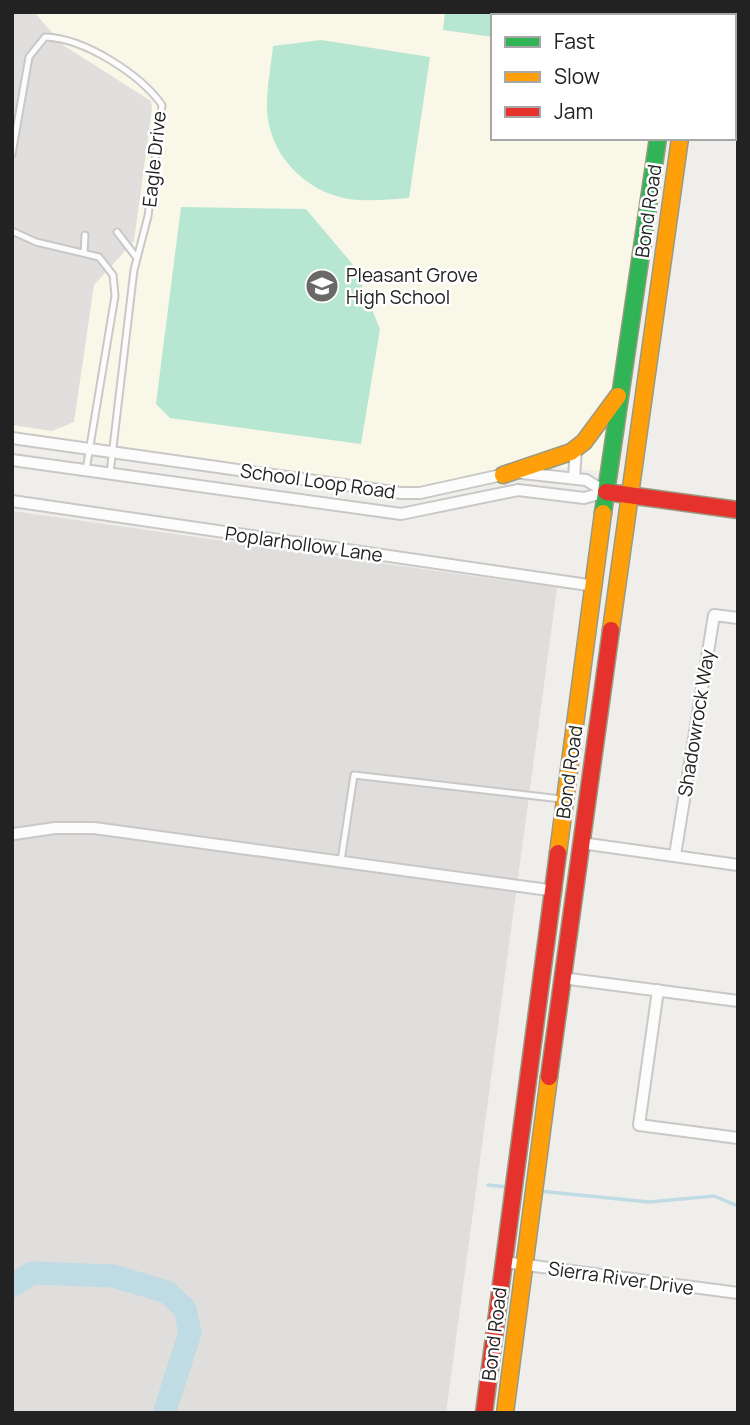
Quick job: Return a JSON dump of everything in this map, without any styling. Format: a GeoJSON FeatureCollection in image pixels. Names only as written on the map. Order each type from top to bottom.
{"type":"FeatureCollection","features":[{"type":"Feature","properties":{"kind":"main road","name":"Bond Road"},"geometry":{"type":"LineString","coordinates":[[484,1413],[561,855],[606,492],[658,140]]}},
{"type":"Feature","properties":{"kind":"main road","name":"Bond Road"},"geometry":{"type":"LineString","coordinates":[[505,1413],[562,978],[680,140]]}},
{"type":"Feature","properties":{"kind":"main road"},"geometry":{"type":"LineString","coordinates":[[503,475],[576,448],[601,421],[622,390]]}},
{"type":"Feature","properties":{"kind":"main road"},"geometry":{"type":"LineString","coordinates":[[606,492],[738,510]]}},
{"type":"Feature","properties":{"kind":"main road"},"geometry":{"type":"LineString","coordinates":[[561,855],[566,870],[555,964],[562,978]]}},
{"type":"Feature","properties":{"kind":"street","name":"School Loop Road"},"geometry":{"type":"LineString","coordinates":[[12,438],[401,494],[420,493],[503,475],[538,473],[586,480],[606,492]]}},
{"type":"Feature","properties":{"kind":"street"},"geometry":{"type":"LineString","coordinates":[[574,478],[576,448]]}},
{"type":"Feature","properties":{"kind":"street","name":"School Loop Road"},"geometry":{"type":"LineString","coordinates":[[12,460],[401,514],[518,490],[584,498],[606,492]]}},
{"type":"Feature","properties":{"kind":"street","name":"Poplarhollow Lane"},"geometry":{"type":"LineString","coordinates":[[12,501],[595,586]]}},
{"type":"Feature","properties":{"kind":"street","name":"Shadowrock Way"},"geometry":{"type":"LineString","coordinates":[[675,855],[714,615],[738,618]]}},
{"type":"Feature","properties":{"kind":"street"},"geometry":{"type":"LineString","coordinates":[[14,834],[55,828],[94,828],[556,891]]}},
{"type":"Feature","properties":{"kind":"street"},"geometry":{"type":"LineString","coordinates":[[581,843],[738,865]]}},
{"type":"Feature","properties":{"kind":"street"},"geometry":{"type":"LineString","coordinates":[[562,978],[738,1001]]}},
{"type":"Feature","properties":{"kind":"street"},"geometry":{"type":"LineString","coordinates":[[658,990],[639,1125],[738,1138]]}},
{"type":"Feature","properties":{"kind":"street","name":"Sierra River Drive"},"geometry":{"type":"LineString","coordinates":[[504,1262],[738,1293]]}},
{"type":"Feature","properties":{"kind":"lane","name":"Eagle Drive"},"geometry":{"type":"LineString","coordinates":[[12,154],[29,57],[45,37],[81,43],[150,89],[162,105],[148,216],[137,258],[110,473]]}},
{"type":"Feature","properties":{"kind":"lane"},"geometry":{"type":"LineString","coordinates":[[12,231],[36,242],[99,257],[113,275],[115,296],[86,470]]}},
{"type":"Feature","properties":{"kind":"lane"},"geometry":{"type":"LineString","coordinates":[[117,232],[137,258]]}},
{"type":"Feature","properties":{"kind":"lane"},"geometry":{"type":"LineString","coordinates":[[83,253],[85,235]]}},
{"type":"Feature","properties":{"kind":"lane"},"geometry":{"type":"LineString","coordinates":[[341,861],[354,775],[568,800]]}},
{"type":"Feature","properties":{"kind":"shaded area","name":"Pleasant Grove High School"},"geometry":{"type":"Polygon","coordinates":[[[12,12],[669,12],[491,14],[491,140],[652,140],[607,472],[526,464],[419,489],[363,486],[12,433],[12,12]]]}},
{"type":"Feature","properties":{"kind":"shaded area"},"geometry":{"type":"Polygon","coordinates":[[[12,12],[34,12],[63,45],[151,101],[152,108],[134,241],[94,285],[74,422],[52,431],[12,425],[12,12]]]}},
{"type":"Feature","properties":{"kind":"shaded area"},"geometry":{"type":"Polygon","coordinates":[[[12,511],[557,588],[446,1413],[12,1413],[12,511]]]}},
{"type":"Feature","properties":{"kind":"green space"},"geometry":{"type":"Polygon","coordinates":[[[445,12],[649,12],[491,14],[491,37],[443,30],[445,12]]]}},
{"type":"Feature","properties":{"kind":"green space"},"geometry":{"type":"Polygon","coordinates":[[[321,40],[430,57],[409,198],[360,200],[324,192],[295,171],[274,141],[267,106],[273,46],[321,40]]]}},
{"type":"Feature","properties":{"kind":"green space"},"geometry":{"type":"Polygon","coordinates":[[[181,207],[306,209],[354,266],[380,329],[361,444],[170,418],[156,404],[181,207]]]}},
{"type":"Feature","properties":{"kind":"waterway"},"geometry":{"type":"LineString","coordinates":[[488,1185],[507,1187]]}},
{"type":"Feature","properties":{"kind":"waterway"},"geometry":{"type":"LineString","coordinates":[[539,1191],[649,1202],[714,1196],[738,1206]]}},
{"type":"Feature","properties":{"kind":"waterway"},"geometry":{"type":"LineString","coordinates":[[12,1286],[32,1273],[113,1276],[167,1292],[185,1309],[190,1333],[164,1413]]}},
{"type":"Feature","properties":{"kind":"traffic: fast"},"geometry":{"type":"LineString","coordinates":[[603,513],[658,140]]}},
{"type":"Feature","properties":{"kind":"traffic: slow"},"geometry":{"type":"LineString","coordinates":[[611,630],[680,140]]}},
{"type":"Feature","properties":{"kind":"traffic: slow"},"geometry":{"type":"LineString","coordinates":[[503,475],[571,452],[584,442],[618,396]]}},
{"type":"Feature","properties":{"kind":"traffic: slow"},"geometry":{"type":"LineString","coordinates":[[558,853],[603,513]]}},
{"type":"Feature","properties":{"kind":"traffic: slow"},"geometry":{"type":"LineString","coordinates":[[505,1413],[549,1077]]}},
{"type":"Feature","properties":{"kind":"traffic: jam"},"geometry":{"type":"LineString","coordinates":[[606,492],[738,510]]}},
{"type":"Feature","properties":{"kind":"traffic: jam"},"geometry":{"type":"LineString","coordinates":[[549,1077],[611,630]]}},
{"type":"Feature","properties":{"kind":"traffic: jam"},"geometry":{"type":"LineString","coordinates":[[484,1413],[558,853]]}},
{"type":"Feature","properties":{"kind":"place","name":"Pleasant Grove High School"},"geometry":{"type":"Point","coordinates":[322,286]}}]}
